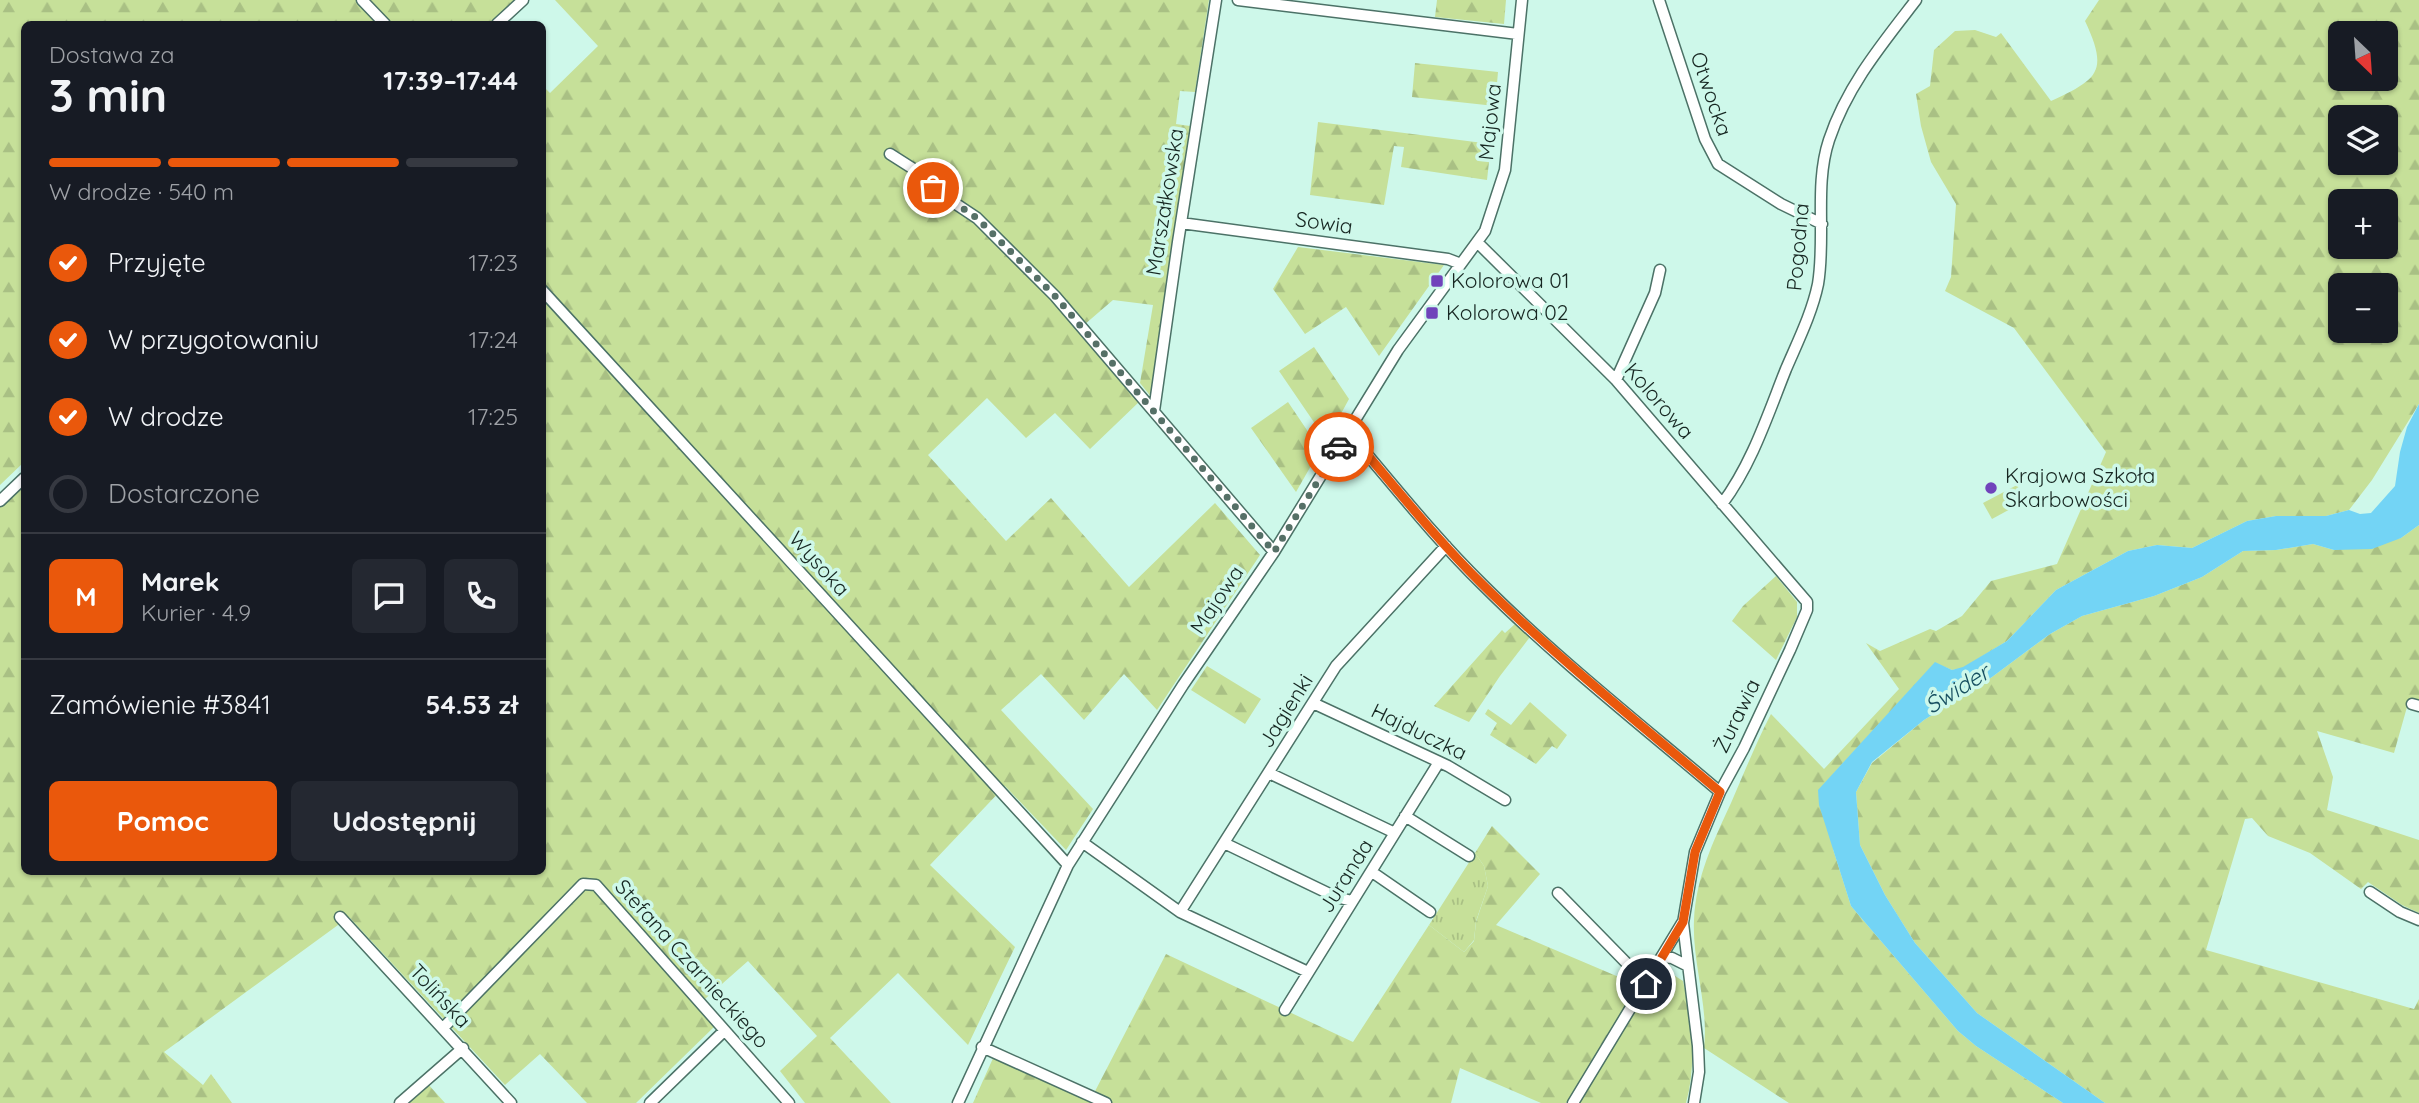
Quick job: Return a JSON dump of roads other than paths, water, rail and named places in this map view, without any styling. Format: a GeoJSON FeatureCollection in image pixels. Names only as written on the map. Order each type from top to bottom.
{"type":"FeatureCollection","features":[{"type":"Feature","properties":{"kind":"street"},"geometry":{"type":"LineString","coordinates":[[362,0],[382,21]]}},
{"type":"Feature","properties":{"kind":"street"},"geometry":{"type":"LineString","coordinates":[[501,21],[523,0]]}},
{"type":"Feature","properties":{"kind":"street","name":"Marszałkowska"},"geometry":{"type":"LineString","coordinates":[[1154,411],[1216,0]]}},
{"type":"Feature","properties":{"kind":"street"},"geometry":{"type":"LineString","coordinates":[[1238,0],[1518,34]]}},
{"type":"Feature","properties":{"kind":"street","name":"Majowa"},"geometry":{"type":"LineString","coordinates":[[958,1103],[1068,865],[1183,685],[1274,552],[1398,350],[1478,243],[1491,216],[1505,170],[1522,0]]}},
{"type":"Feature","properties":{"kind":"street","name":"Otwocka"},"geometry":{"type":"LineString","coordinates":[[1659,0],[1705,139],[1718,164],[1781,204],[1822,224]]}},
{"type":"Feature","properties":{"kind":"street","name":"Pogodna"},"geometry":{"type":"LineString","coordinates":[[1723,504],[1735,488],[1755,444],[1810,311],[1818,283],[1824,162],[1829,141],[1845,101],[1873,55],[1916,0]]}},
{"type":"Feature","properties":{"kind":"street"},"geometry":{"type":"LineString","coordinates":[[890,154],[977,218],[1055,296],[1274,552]]}},
{"type":"Feature","properties":{"kind":"street","name":"Sowia"},"geometry":{"type":"LineString","coordinates":[[1181,223],[1448,259],[1461,264]]}},
{"type":"Feature","properties":{"kind":"street","name":"Kolorowa"},"geometry":{"type":"LineString","coordinates":[[1478,243],[1616,380],[1802,594]]}},
{"type":"Feature","properties":{"kind":"street"},"geometry":{"type":"LineString","coordinates":[[1616,380],[1655,293],[1660,270]]}},
{"type":"Feature","properties":{"kind":"street","name":"Wysoka"},"geometry":{"type":"LineString","coordinates":[[546,294],[1068,865]]}},
{"type":"Feature","properties":{"kind":"street"},"geometry":{"type":"LineString","coordinates":[[1348,432],[1483,586],[1720,792]]}},
{"type":"Feature","properties":{"kind":"street"},"geometry":{"type":"LineString","coordinates":[[0,501],[21,481]]}},
{"type":"Feature","properties":{"kind":"street","name":"Jagienki"},"geometry":{"type":"LineString","coordinates":[[1180,912],[1336,666],[1446,546]]}},
{"type":"Feature","properties":{"kind":"street","name":"Żurawia"},"geometry":{"type":"LineString","coordinates":[[1694,1103],[1699,1072],[1696,1012],[1686,965],[1683,922],[1695,852],[1720,792],[1744,748],[1802,621],[1807,602],[1802,594]]}},
{"type":"Feature","properties":{"kind":"street","name":"Hajduczka"},"geometry":{"type":"LineString","coordinates":[[1313,703],[1439,762],[1505,800]]}},
{"type":"Feature","properties":{"kind":"street","name":"Juranda"},"geometry":{"type":"LineString","coordinates":[[1285,1010],[1439,762]]}},
{"type":"Feature","properties":{"kind":"street"},"geometry":{"type":"LineString","coordinates":[[1269,774],[1395,833]]}},
{"type":"Feature","properties":{"kind":"street"},"geometry":{"type":"LineString","coordinates":[[1405,816],[1469,856]]}},
{"type":"Feature","properties":{"kind":"street"},"geometry":{"type":"LineString","coordinates":[[1082,842],[1180,912],[1308,972]]}},
{"type":"Feature","properties":{"kind":"street"},"geometry":{"type":"LineString","coordinates":[[1224,842],[1336,897],[1352,901]]}},
{"type":"Feature","properties":{"kind":"street"},"geometry":{"type":"LineString","coordinates":[[1372,872],[1430,912]]}},
{"type":"Feature","properties":{"kind":"street","name":"Stefana Czarnieckiego"},"geometry":{"type":"LineString","coordinates":[[443,1028],[583,884],[596,885],[789,1103]]}},
{"type":"Feature","properties":{"kind":"street"},"geometry":{"type":"LineString","coordinates":[[2370,892],[2400,912],[2419,920]]}},
{"type":"Feature","properties":{"kind":"street"},"geometry":{"type":"LineString","coordinates":[[1558,893],[1646,984]]}},
{"type":"Feature","properties":{"kind":"street","name":"Tolińska"},"geometry":{"type":"LineString","coordinates":[[340,917],[511,1103]]}},
{"type":"Feature","properties":{"kind":"street"},"geometry":{"type":"LineString","coordinates":[[1573,1103],[1683,922]]}},
{"type":"Feature","properties":{"kind":"street"},"geometry":{"type":"LineString","coordinates":[[1662,957],[1672,958],[1686,965]]}},
{"type":"Feature","properties":{"kind":"street"},"geometry":{"type":"LineString","coordinates":[[650,1103],[724,1031]]}},
{"type":"Feature","properties":{"kind":"street"},"geometry":{"type":"LineString","coordinates":[[982,1047],[1106,1103]]}},
{"type":"Feature","properties":{"kind":"street"},"geometry":{"type":"LineString","coordinates":[[400,1103],[463,1048]]}},
{"type":"Feature","properties":{"kind":"water","name":"Świder"},"geometry":{"type":"Polygon","coordinates":[[[2419,404],[2419,525],[2401,538],[2372,549],[2334,550],[2313,544],[2276,550],[2243,551],[2202,577],[2154,596],[2082,616],[2050,634],[1992,677],[1924,720],[1872,762],[1856,792],[1860,845],[1885,895],[1915,943],[1977,1013],[2105,1103],[2063,1103],[1976,1046],[1958,1031],[1851,906],[1819,805],[1818,790],[1935,662],[1952,670],[1963,667],[2007,641],[2056,590],[2128,551],[2157,545],[2192,548],[2247,521],[2276,516],[2326,516],[2349,510],[2360,514],[2371,513],[2395,486],[2407,427],[2419,404]]]}},
{"type":"Feature","properties":{"kind":"place","name":"Kolorowa 01"},"geometry":{"type":"Point","coordinates":[1437,281]}},
{"type":"Feature","properties":{"kind":"place","name":"Kolorowa 02"},"geometry":{"type":"Point","coordinates":[1432,313]}},
{"type":"Feature","properties":{"kind":"place","name":"Krajowa Szkoła Skarbowości"},"geometry":{"type":"Point","coordinates":[1991,488]}}]}
